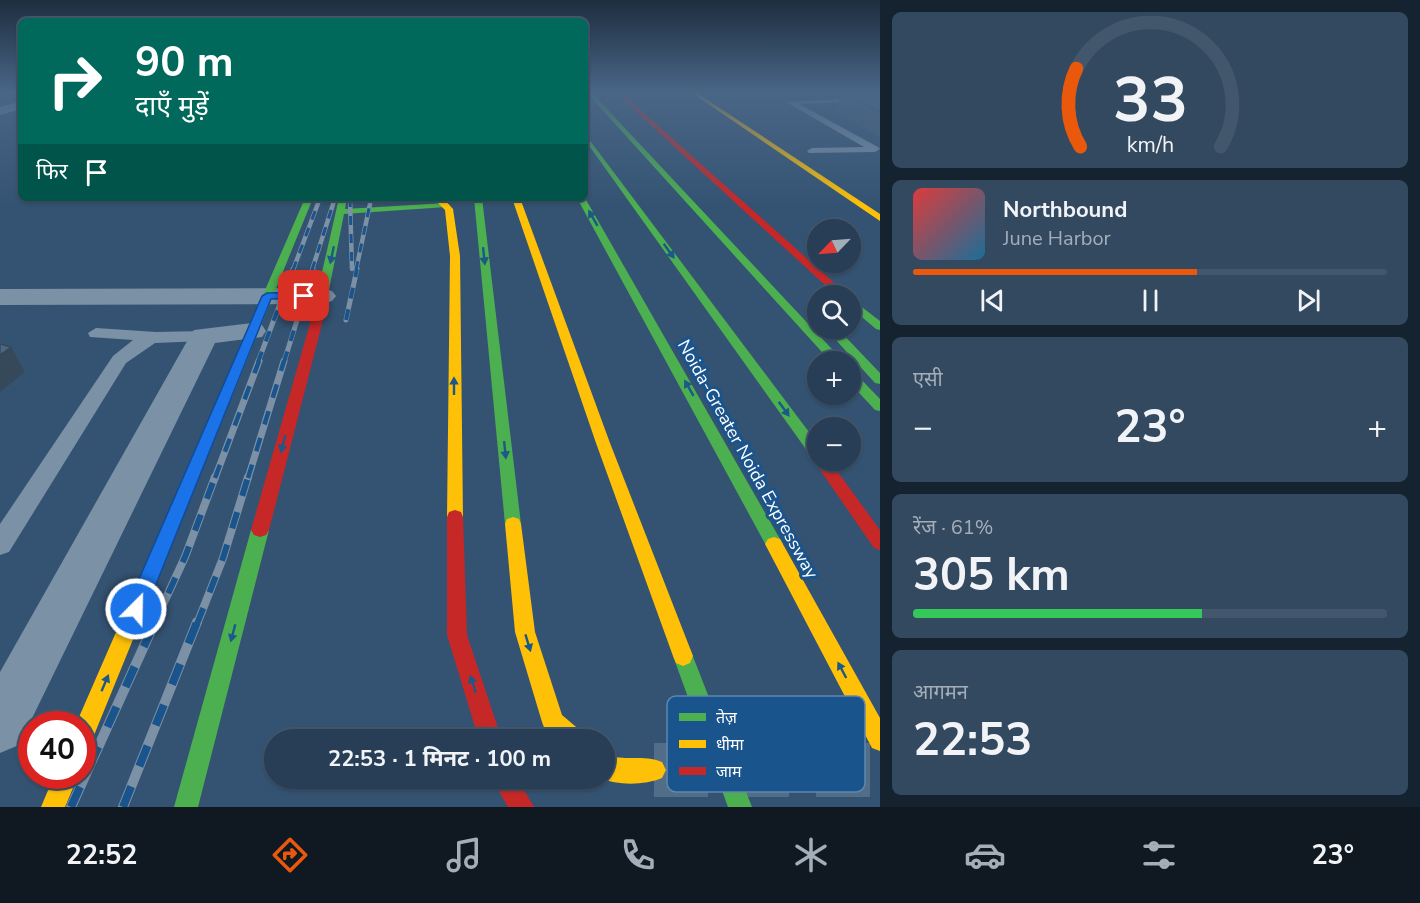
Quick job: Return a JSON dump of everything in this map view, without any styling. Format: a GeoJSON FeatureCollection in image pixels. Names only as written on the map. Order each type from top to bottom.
{"type":"FeatureCollection","features":[{"type":"Feature","properties":{"kind":"main road"},"geometry":{"type":"LineString","coordinates":[[624,131],[828,351]]}},
{"type":"Feature","properties":{"kind":"main road"},"geometry":{"type":"LineString","coordinates":[[642,131],[722,215]]}},
{"type":"Feature","properties":{"kind":"main road"},"geometry":{"type":"LineString","coordinates":[[660,131],[832,285]]}},
{"type":"Feature","properties":{"kind":"main road"},"geometry":{"type":"LineString","coordinates":[[750,131],[880,218]]}},
{"type":"Feature","properties":{"kind":"main road"},"geometry":{"type":"LineString","coordinates":[[588,140],[807,440]]}},
{"type":"Feature","properties":{"kind":"main road"},"geometry":{"type":"LineString","coordinates":[[807,148],[831,162]]}},
{"type":"Feature","properties":{"kind":"main road"},"geometry":{"type":"LineString","coordinates":[[93,711],[308,201]]}},
{"type":"Feature","properties":{"kind":"main road"},"geometry":{"type":"LineString","coordinates":[[437,201],[449,209],[455,256],[454,465],[457,635],[487,729]]}},
{"type":"Feature","properties":{"kind":"main road"},"geometry":{"type":"LineString","coordinates":[[478,201],[525,632],[552,722],[561,729]]}},
{"type":"Feature","properties":{"kind":"main road"},"geometry":{"type":"LineString","coordinates":[[517,201],[603,443],[698,696]]}},
{"type":"Feature","properties":{"kind":"main road","name":"Noida-Greater Noida Expressway"},"geometry":{"type":"LineString","coordinates":[[583,201],[720,444],[856,696]]}},
{"type":"Feature","properties":{"kind":"main road"},"geometry":{"type":"LineString","coordinates":[[186,807],[323,296],[342,205],[446,206]]}},
{"type":"Feature","properties":{"kind":"main road"},"geometry":{"type":"LineString","coordinates":[[861,311],[880,327]]}},
{"type":"Feature","properties":{"kind":"main road"},"geometry":{"type":"LineString","coordinates":[[841,339],[880,380]]}},
{"type":"Feature","properties":{"kind":"main road"},"geometry":{"type":"LineString","coordinates":[[861,387],[880,407]]}},
{"type":"Feature","properties":{"kind":"main road"},"geometry":{"type":"LineString","coordinates":[[829,471],[880,543]]}},
{"type":"Feature","properties":{"kind":"main road","name":"Noida-Greater Noida Expressway"},"geometry":{"type":"LineString","coordinates":[[865,712],[880,740]]}},
{"type":"Feature","properties":{"kind":"main road"},"geometry":{"type":"LineString","coordinates":[[615,771],[654,771]]}},
{"type":"Feature","properties":{"kind":"main road"},"geometry":{"type":"LineString","coordinates":[[53,807],[61,789]]}},
{"type":"Feature","properties":{"kind":"main road"},"geometry":{"type":"LineString","coordinates":[[510,789],[522,807]]}},
{"type":"Feature","properties":{"kind":"main road"},"geometry":{"type":"LineString","coordinates":[[734,792],[740,807]]}},
{"type":"Feature","properties":{"kind":"street"},"geometry":{"type":"LineString","coordinates":[[0,726],[204,336],[260,314],[323,296]]}},
{"type":"Feature","properties":{"kind":"street"},"geometry":{"type":"LineString","coordinates":[[0,297],[260,314]]}},
{"type":"Feature","properties":{"kind":"lane"},"geometry":{"type":"LineString","coordinates":[[841,131],[878,151]]}},
{"type":"Feature","properties":{"kind":"lane"},"geometry":{"type":"LineString","coordinates":[[807,148],[878,151]]}},
{"type":"Feature","properties":{"kind":"lane"},"geometry":{"type":"LineString","coordinates":[[96,333],[204,336]]}},
{"type":"Feature","properties":{"kind":"lane"},"geometry":{"type":"LineString","coordinates":[[0,545],[119,360],[132,347],[151,336]]}},
{"type":"Feature","properties":{"kind":"building"},"geometry":{"type":"Polygon","coordinates":[[[0,344],[11,347],[0,355],[0,344]]]}},
{"type":"Feature","properties":{"kind":"tunnel"},"geometry":{"type":"LineString","coordinates":[[654,770],[667,770]]}},
{"type":"Feature","properties":{"kind":"tunnel"},"geometry":{"type":"LineString","coordinates":[[865,770],[880,770]]}},
{"type":"Feature","properties":{"kind":"railway"},"geometry":{"type":"LineString","coordinates":[[293,270],[319,201]]}},
{"type":"Feature","properties":{"kind":"railway"},"geometry":{"type":"LineString","coordinates":[[312,270],[334,201]]}},
{"type":"Feature","properties":{"kind":"railway"},"geometry":{"type":"LineString","coordinates":[[350,201],[352,269]]}},
{"type":"Feature","properties":{"kind":"railway"},"geometry":{"type":"LineString","coordinates":[[356,270],[370,204]]}},
{"type":"Feature","properties":{"kind":"railway"},"geometry":{"type":"LineString","coordinates":[[258,362],[293,269]]}},
{"type":"Feature","properties":{"kind":"railway"},"geometry":{"type":"LineString","coordinates":[[284,362],[313,269]]}},
{"type":"Feature","properties":{"kind":"railway"},"geometry":{"type":"LineString","coordinates":[[346,320],[357,269]]}},
{"type":"Feature","properties":{"kind":"railway"},"geometry":{"type":"LineString","coordinates":[[215,478],[259,361]]}},
{"type":"Feature","properties":{"kind":"railway"},"geometry":{"type":"LineString","coordinates":[[248,478],[284,361]]}},
{"type":"Feature","properties":{"kind":"railway"},"geometry":{"type":"LineString","coordinates":[[154,624],[185,557],[215,477]]}},
{"type":"Feature","properties":{"kind":"railway"},"geometry":{"type":"LineString","coordinates":[[197,624],[223,558],[248,477]]}},
{"type":"Feature","properties":{"kind":"railway"},"geometry":{"type":"LineString","coordinates":[[71,807],[155,622]]}},
{"type":"Feature","properties":{"kind":"railway"},"geometry":{"type":"LineString","coordinates":[[123,807],[197,622]]}},
{"type":"Feature","properties":{"kind":"traffic: fast"},"geometry":{"type":"LineString","coordinates":[[624,131],[828,351]]}},
{"type":"Feature","properties":{"kind":"traffic: fast"},"geometry":{"type":"LineString","coordinates":[[588,140],[807,440]]}},
{"type":"Feature","properties":{"kind":"traffic: fast"},"geometry":{"type":"LineString","coordinates":[[245,350],[308,201]]}},
{"type":"Feature","properties":{"kind":"traffic: fast"},"geometry":{"type":"LineString","coordinates":[[317,320],[342,201]]}},
{"type":"Feature","properties":{"kind":"traffic: fast"},"geometry":{"type":"LineString","coordinates":[[478,201],[513,524]]}},
{"type":"Feature","properties":{"kind":"traffic: fast"},"geometry":{"type":"LineString","coordinates":[[583,201],[774,544]]}},
{"type":"Feature","properties":{"kind":"traffic: fast"},"geometry":{"type":"LineString","coordinates":[[340,212],[446,205]]}},
{"type":"Feature","properties":{"kind":"traffic: fast"},"geometry":{"type":"LineString","coordinates":[[861,311],[880,327]]}},
{"type":"Feature","properties":{"kind":"traffic: fast"},"geometry":{"type":"LineString","coordinates":[[841,339],[880,380]]}},
{"type":"Feature","properties":{"kind":"traffic: fast"},"geometry":{"type":"LineString","coordinates":[[861,387],[880,407]]}},
{"type":"Feature","properties":{"kind":"traffic: fast"},"geometry":{"type":"LineString","coordinates":[[186,807],[260,530]]}},
{"type":"Feature","properties":{"kind":"traffic: fast"},"geometry":{"type":"LineString","coordinates":[[683,656],[698,696]]}},
{"type":"Feature","properties":{"kind":"traffic: fast"},"geometry":{"type":"LineString","coordinates":[[734,792],[740,807]]}},
{"type":"Feature","properties":{"kind":"traffic: slow"},"geometry":{"type":"LineString","coordinates":[[750,131],[880,218]]}},
{"type":"Feature","properties":{"kind":"traffic: slow"},"geometry":{"type":"LineString","coordinates":[[441,201],[449,209],[455,256],[455,517]]}},
{"type":"Feature","properties":{"kind":"traffic: slow"},"geometry":{"type":"LineString","coordinates":[[517,201],[603,443],[683,656]]}},
{"type":"Feature","properties":{"kind":"traffic: slow"},"geometry":{"type":"LineString","coordinates":[[93,711],[245,350]]}},
{"type":"Feature","properties":{"kind":"traffic: slow"},"geometry":{"type":"LineString","coordinates":[[513,524],[525,632],[553,722],[561,729]]}},
{"type":"Feature","properties":{"kind":"traffic: slow"},"geometry":{"type":"LineString","coordinates":[[774,544],[856,696]]}},
{"type":"Feature","properties":{"kind":"traffic: slow"},"geometry":{"type":"LineString","coordinates":[[865,712],[880,740]]}},
{"type":"Feature","properties":{"kind":"traffic: slow"},"geometry":{"type":"LineString","coordinates":[[615,771],[654,770]]}},
{"type":"Feature","properties":{"kind":"traffic: slow"},"geometry":{"type":"LineString","coordinates":[[53,807],[61,789]]}},
{"type":"Feature","properties":{"kind":"traffic: jam"},"geometry":{"type":"LineString","coordinates":[[660,131],[832,285]]}},
{"type":"Feature","properties":{"kind":"traffic: jam"},"geometry":{"type":"LineString","coordinates":[[260,530],[317,320]]}},
{"type":"Feature","properties":{"kind":"traffic: jam"},"geometry":{"type":"LineString","coordinates":[[829,471],[880,543]]}},
{"type":"Feature","properties":{"kind":"traffic: jam"},"geometry":{"type":"LineString","coordinates":[[455,517],[457,635],[487,729]]}},
{"type":"Feature","properties":{"kind":"traffic: jam"},"geometry":{"type":"LineString","coordinates":[[510,789],[522,807]]}},
{"type":"Feature","properties":{"kind":"route"},"geometry":{"type":"LineString","coordinates":[[136,609],[267,296],[304,296]]}}]}
